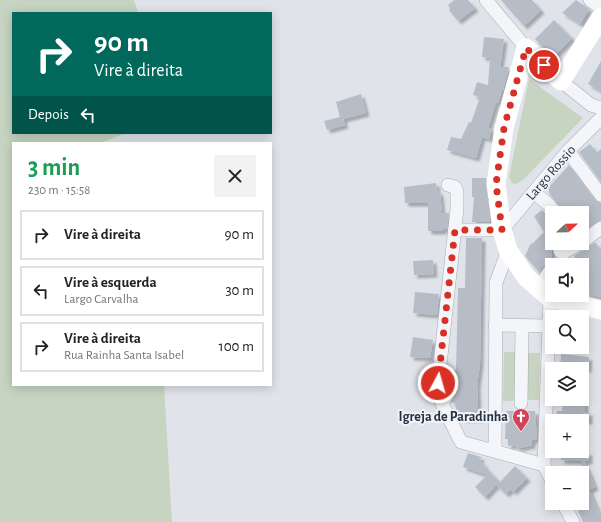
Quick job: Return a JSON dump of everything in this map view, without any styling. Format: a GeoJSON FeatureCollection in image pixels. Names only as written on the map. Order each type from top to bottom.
{"type":"FeatureCollection","features":[{"type":"Feature","properties":{"kind":"street"},"geometry":{"type":"LineString","coordinates":[[486,0],[526,48],[591,105],[601,108]]}},
{"type":"Feature","properties":{"kind":"street"},"geometry":{"type":"LineString","coordinates":[[590,0],[601,8]]}},
{"type":"Feature","properties":{"kind":"street"},"geometry":{"type":"LineString","coordinates":[[562,81],[601,17]]}},
{"type":"Feature","properties":{"kind":"street"},"geometry":{"type":"LineString","coordinates":[[526,48],[504,128],[496,184],[502,230],[508,250],[526,277],[544,293],[601,310]]}},
{"type":"Feature","properties":{"kind":"street","name":"Largo Rossio"},"geometry":{"type":"LineString","coordinates":[[502,230],[568,151],[601,118]]}},
{"type":"Feature","properties":{"kind":"street"},"geometry":{"type":"LineString","coordinates":[[568,151],[601,195]]}},
{"type":"Feature","properties":{"kind":"street"},"geometry":{"type":"LineString","coordinates":[[448,185],[455,187],[457,192],[455,230],[438,383],[447,394],[442,404],[461,442],[495,450],[544,465],[548,354]]}},
{"type":"Feature","properties":{"kind":"street"},"geometry":{"type":"LineString","coordinates":[[534,192],[550,206]]}},
{"type":"Feature","properties":{"kind":"street"},"geometry":{"type":"LineString","coordinates":[[589,236],[601,228]]}},
{"type":"Feature","properties":{"kind":"street"},"geometry":{"type":"LineString","coordinates":[[455,230],[502,230]]}},
{"type":"Feature","properties":{"kind":"street"},"geometry":{"type":"LineString","coordinates":[[495,450],[496,283],[508,250]]}},
{"type":"Feature","properties":{"kind":"street"},"geometry":{"type":"LineString","coordinates":[[545,290],[544,293],[547,310]]}},
{"type":"Feature","properties":{"kind":"street"},"geometry":{"type":"LineString","coordinates":[[495,325],[545,326]]}},
{"type":"Feature","properties":{"kind":"street"},"geometry":{"type":"LineString","coordinates":[[521,403],[522,326]]}},
{"type":"Feature","properties":{"kind":"street"},"geometry":{"type":"LineString","coordinates":[[567,510],[573,522]]}},
{"type":"Feature","properties":{"kind":"green space"},"geometry":{"type":"Polygon","coordinates":[[[0,0],[134,0],[138,12],[12,12],[12,134],[123,134],[103,142],[12,142],[12,386],[164,386],[172,522],[0,522],[0,0]]]}},
{"type":"Feature","properties":{"kind":"green space"},"geometry":{"type":"Polygon","coordinates":[[[529,79],[583,118],[523,180],[516,184],[512,183],[509,177],[529,79]]]}},
{"type":"Feature","properties":{"kind":"green space"},"geometry":{"type":"Polygon","coordinates":[[[504,352],[518,352],[518,401],[503,401],[504,352]]]}},
{"type":"Feature","properties":{"kind":"green space"},"geometry":{"type":"Polygon","coordinates":[[[526,353],[540,353],[539,400],[525,400],[526,353]]]}},
{"type":"Feature","properties":{"kind":"building"},"geometry":{"type":"Polygon","coordinates":[[[454,0],[468,0],[475,8],[458,21],[449,10],[450,8],[448,5],[454,0]]]}},
{"type":"Feature","properties":{"kind":"building"},"geometry":{"type":"Polygon","coordinates":[[[501,0],[532,0],[541,10],[524,26],[501,0]]]}},
{"type":"Feature","properties":{"kind":"building"},"geometry":{"type":"Polygon","coordinates":[[[576,0],[589,9],[580,24],[562,13],[576,0]]]}},
{"type":"Feature","properties":{"kind":"building"},"geometry":{"type":"Polygon","coordinates":[[[554,20],[572,38],[553,57],[535,39],[554,20]]]}},
{"type":"Feature","properties":{"kind":"building"},"geometry":{"type":"Polygon","coordinates":[[[484,37],[504,39],[500,67],[509,67],[503,90],[502,89],[498,103],[496,102],[488,128],[491,129],[489,139],[482,137],[476,158],[447,150],[451,137],[461,139],[469,122],[471,123],[480,97],[473,95],[477,82],[488,85],[490,58],[482,57],[484,37]]]}},
{"type":"Feature","properties":{"kind":"building"},"geometry":{"type":"Polygon","coordinates":[[[601,61],[601,91],[588,84],[601,61]]]}},
{"type":"Feature","properties":{"kind":"building"},"geometry":{"type":"Polygon","coordinates":[[[361,94],[366,113],[343,119],[345,125],[327,130],[324,121],[340,117],[336,102],[361,94]]]}},
{"type":"Feature","properties":{"kind":"building"},"geometry":{"type":"Polygon","coordinates":[[[590,144],[597,153],[601,149],[601,182],[579,152],[590,144]]]}},
{"type":"Feature","properties":{"kind":"building"},"geometry":{"type":"Polygon","coordinates":[[[569,165],[595,200],[601,203],[601,220],[589,228],[589,206],[559,206],[550,195],[548,188],[569,165]]]}},
{"type":"Feature","properties":{"kind":"building"},"geometry":{"type":"Polygon","coordinates":[[[472,178],[486,178],[490,222],[472,222],[474,197],[472,197],[472,178]]]}},
{"type":"Feature","properties":{"kind":"building"},"geometry":{"type":"Polygon","coordinates":[[[436,183],[437,190],[440,193],[442,213],[449,213],[447,229],[443,228],[443,231],[428,231],[428,203],[405,203],[404,187],[436,183]]]}},
{"type":"Feature","properties":{"kind":"building"},"geometry":{"type":"Polygon","coordinates":[[[542,210],[545,213],[545,250],[552,250],[552,258],[545,258],[545,264],[539,272],[525,256],[531,243],[532,244],[544,232],[534,216],[542,210]]]}},
{"type":"Feature","properties":{"kind":"building"},"geometry":{"type":"Polygon","coordinates":[[[466,238],[482,238],[480,363],[477,386],[478,410],[481,410],[481,419],[462,419],[462,412],[456,412],[456,403],[451,403],[455,393],[448,383],[448,370],[456,370],[458,288],[465,288],[466,238]]]}},
{"type":"Feature","properties":{"kind":"building"},"geometry":{"type":"Polygon","coordinates":[[[596,243],[601,252],[601,297],[589,294],[589,258],[575,258],[574,256],[583,250],[589,250],[589,246],[596,243]]]}},
{"type":"Feature","properties":{"kind":"building"},"geometry":{"type":"Polygon","coordinates":[[[433,260],[434,274],[414,275],[413,261],[433,260]]]}},
{"type":"Feature","properties":{"kind":"building"},"geometry":{"type":"Polygon","coordinates":[[[415,292],[439,294],[437,315],[413,313],[415,292]]]}},
{"type":"Feature","properties":{"kind":"building"},"geometry":{"type":"Polygon","coordinates":[[[413,337],[433,340],[430,358],[410,357],[413,337]]]}},
{"type":"Feature","properties":{"kind":"building"},"geometry":{"type":"Polygon","coordinates":[[[561,354],[589,357],[589,362],[560,362],[561,354]]]}},
{"type":"Feature","properties":{"kind":"building"},"geometry":{"type":"Polygon","coordinates":[[[433,389],[438,395],[434,402],[427,396],[433,389]]]}},
{"type":"Feature","properties":{"kind":"building"},"geometry":{"type":"Polygon","coordinates":[[[562,406],[585,406],[585,412],[589,412],[589,414],[557,414],[557,411],[562,411],[562,406]]]}},
{"type":"Feature","properties":{"kind":"building","name":"Igreja de Paradinha"},"geometry":{"type":"Polygon","coordinates":[[[506,411],[535,411],[537,440],[532,440],[532,445],[519,448],[514,445],[508,446],[508,439],[505,439],[506,411]]]}},
{"type":"Feature","properties":{"kind":"building"},"geometry":{"type":"Polygon","coordinates":[[[468,453],[481,457],[480,462],[485,464],[484,466],[500,482],[515,466],[527,478],[513,492],[511,489],[506,494],[496,485],[485,497],[475,487],[487,475],[463,467],[468,453]]]}},
{"type":"Feature","properties":{"kind":"building"},"geometry":{"type":"Polygon","coordinates":[[[561,458],[589,458],[589,461],[584,461],[586,466],[582,466],[582,461],[561,460],[561,458]]]}},
{"type":"Feature","properties":{"kind":"building"},"geometry":{"type":"Polygon","coordinates":[[[589,473],[595,487],[589,490],[589,473]]]}},
{"type":"Feature","properties":{"kind":"building"},"geometry":{"type":"Polygon","coordinates":[[[589,490],[601,517],[601,522],[583,522],[578,511],[589,510],[589,490]]]}},
{"type":"Feature","properties":{"kind":"place","name":"Igreja de Paradinha"},"geometry":{"type":"Point","coordinates":[521,432]}},
{"type":"Feature","properties":{"kind":"route"},"geometry":{"type":"LineString","coordinates":[[438,383],[455,230],[502,230],[496,184],[504,128],[526,48],[544,65]]}}]}
